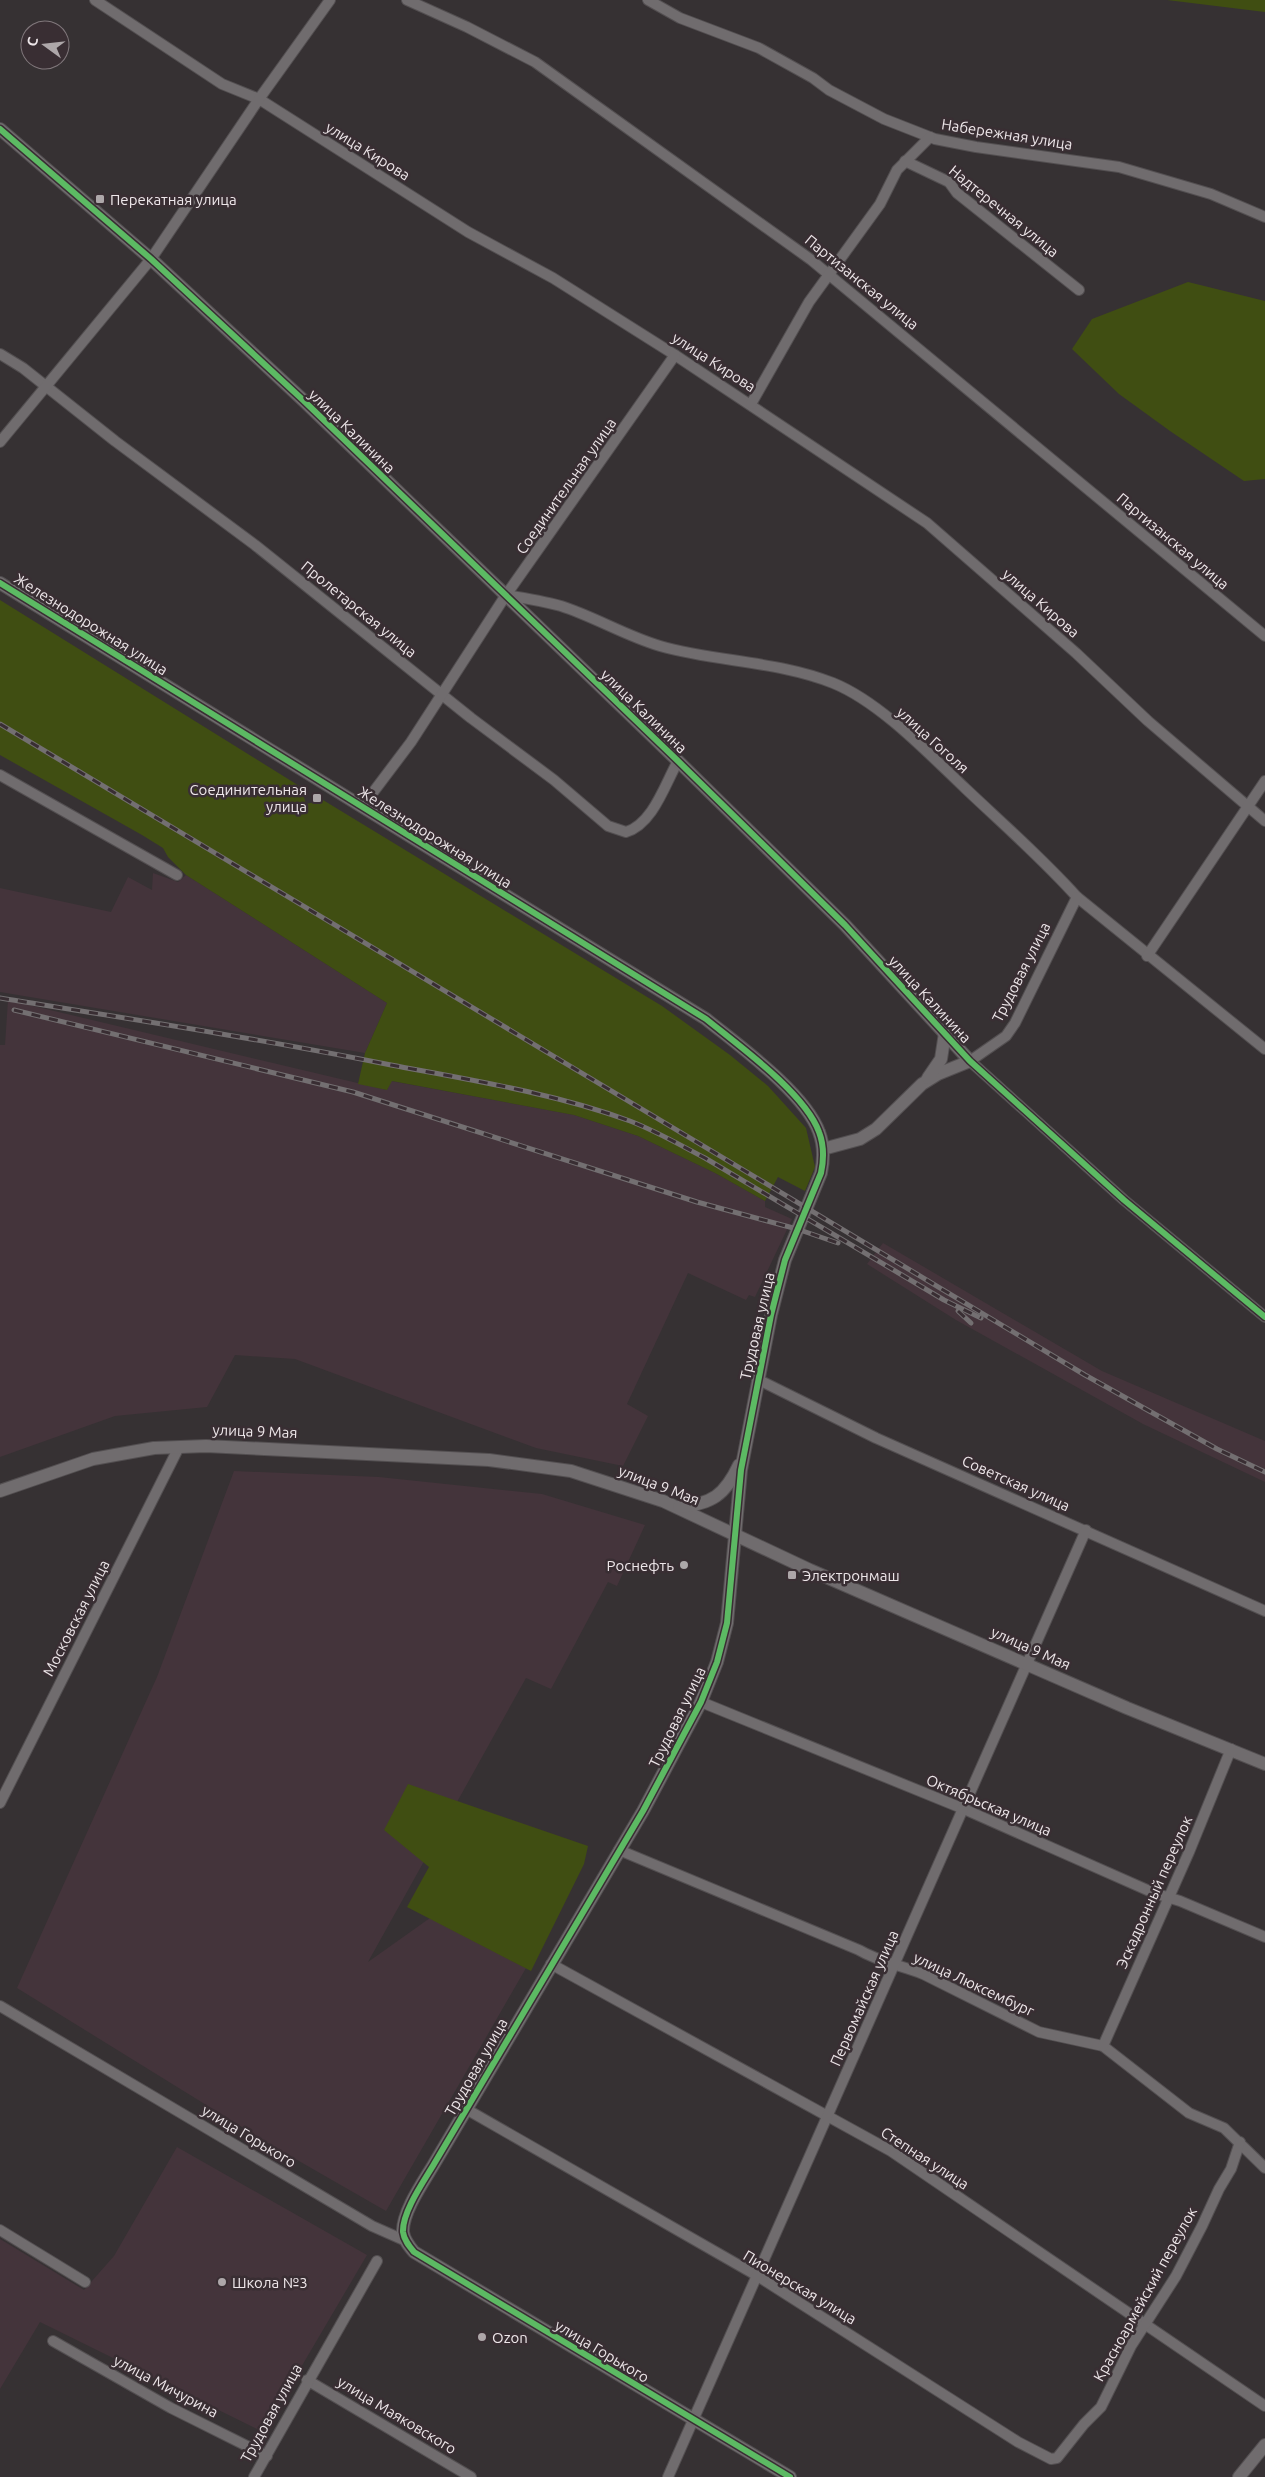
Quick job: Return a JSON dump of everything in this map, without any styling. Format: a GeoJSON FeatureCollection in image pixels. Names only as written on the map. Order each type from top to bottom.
{"type":"FeatureCollection","features":[{"type":"Feature","properties":{"kind":"street","name":"улица Кирова"},"geometry":{"type":"LineString","coordinates":[[94,0],[222,84],[259,99],[468,232],[553,278],[751,404],[927,523],[1265,822]]}},
{"type":"Feature","properties":{"kind":"street"},"geometry":{"type":"LineString","coordinates":[[0,442],[151,259],[259,99],[330,0]]}},
{"type":"Feature","properties":{"kind":"street","name":"Партизанская улица"},"geometry":{"type":"LineString","coordinates":[[407,0],[467,27],[535,62],[688,170],[829,274],[1265,636]]}},
{"type":"Feature","properties":{"kind":"street","name":"Набережная улица"},"geometry":{"type":"LineString","coordinates":[[648,0],[680,18],[759,48],[884,120],[930,136],[976,147],[1055,156],[1119,167],[1211,194],[1265,216]]}},
{"type":"Feature","properties":{"kind":"street","name":"улица Калинина"},"geometry":{"type":"LineString","coordinates":[[0,130],[151,259],[303,400],[678,761],[844,926],[970,1060],[1124,1200],[1265,1317]]}},
{"type":"Feature","properties":{"kind":"street"},"geometry":{"type":"LineString","coordinates":[[751,404],[809,302],[880,204],[888,185],[905,161],[930,136]]}},
{"type":"Feature","properties":{"kind":"street","name":"Надтеречная улица"},"geometry":{"type":"LineString","coordinates":[[905,161],[949,182],[957,193],[1079,290]]}},
{"type":"Feature","properties":{"kind":"street","name":"Пролетарская улица"},"geometry":{"type":"LineString","coordinates":[[0,354],[23,368],[45,387],[255,545],[442,694],[554,780],[608,826],[617,830],[632,830],[645,820],[678,761]]}},
{"type":"Feature","properties":{"kind":"street","name":"Соединительная улица"},"geometry":{"type":"LineString","coordinates":[[362,806],[411,742],[506,595],[675,355]]}},
{"type":"Feature","properties":{"kind":"street","name":"Железнодорожная улица"},"geometry":{"type":"LineString","coordinates":[[0,583],[706,1019],[758,1063],[802,1105],[819,1132],[823,1149]]}},
{"type":"Feature","properties":{"kind":"street","name":"улица Гоголя"},"geometry":{"type":"LineString","coordinates":[[506,595],[563,606],[659,645],[696,655],[786,670],[832,683],[852,692],[872,706],[929,754],[1055,873],[1076,897],[1265,1049]]}},
{"type":"Feature","properties":{"kind":"street"},"geometry":{"type":"LineString","coordinates":[[0,774],[177,875]]}},
{"type":"Feature","properties":{"kind":"street"},"geometry":{"type":"LineString","coordinates":[[1147,956],[1265,781]]}},
{"type":"Feature","properties":{"kind":"street","name":"Трудовая улица"},"geometry":{"type":"LineString","coordinates":[[406,2241],[403,2233],[404,2222],[411,2206],[667,1767],[701,1702],[717,1662],[727,1623],[744,1456],[757,1379],[778,1286],[792,1241],[821,1173],[823,1149],[860,1138],[876,1129],[922,1084],[938,1074],[970,1060],[1006,1036],[1015,1023],[1076,897]]}},
{"type":"Feature","properties":{"kind":"street"},"geometry":{"type":"LineString","coordinates":[[922,1084],[941,1059],[945,1033]]}},
{"type":"Feature","properties":{"kind":"street","name":"Советская улица"},"geometry":{"type":"LineString","coordinates":[[757,1379],[876,1438],[1086,1530],[1265,1612]]}},
{"type":"Feature","properties":{"kind":"street","name":"улица 9 Мая"},"geometry":{"type":"LineString","coordinates":[[0,1491],[93,1458],[126,1451],[206,1446],[384,1453],[540,1466],[588,1475],[677,1508],[810,1570],[1127,1708],[1265,1764]]}},
{"type":"Feature","properties":{"kind":"street","name":"Московская улица"},"geometry":{"type":"LineString","coordinates":[[0,1803],[179,1447]]}},
{"type":"Feature","properties":{"kind":"street"},"geometry":{"type":"LineString","coordinates":[[677,1508],[697,1506],[714,1500],[726,1488],[744,1456]]}},
{"type":"Feature","properties":{"kind":"street","name":"Первомайская улица"},"geometry":{"type":"LineString","coordinates":[[668,2477],[1086,1530]]}},
{"type":"Feature","properties":{"kind":"street","name":"Октябрьская улица"},"geometry":{"type":"LineString","coordinates":[[701,1702],[964,1809],[1154,1893],[1169,1897],[1265,1937]]}},
{"type":"Feature","properties":{"kind":"street","name":"Эскадронный переулок"},"geometry":{"type":"LineString","coordinates":[[1103,2046],[1231,1750]]}},
{"type":"Feature","properties":{"kind":"street","name":"улица Люксембург"},"geometry":{"type":"LineString","coordinates":[[619,1850],[859,1950],[883,1962],[923,1974],[1040,2032],[1103,2046],[1189,2113],[1224,2128],[1265,2168]]}},
{"type":"Feature","properties":{"kind":"street","name":"Степная улица"},"geometry":{"type":"LineString","coordinates":[[551,1964],[891,2151],[1265,2406]]}},
{"type":"Feature","properties":{"kind":"street","name":"улица Горького"},"geometry":{"type":"LineString","coordinates":[[0,2006],[372,2226],[406,2241],[414,2252],[693,2421],[790,2477]]}},
{"type":"Feature","properties":{"kind":"street","name":"Пионерская улица"},"geometry":{"type":"LineString","coordinates":[[466,2109],[756,2276],[1043,2456],[1056,2458],[1101,2406]]}},
{"type":"Feature","properties":{"kind":"street","name":"Красноармейский переулок"},"geometry":{"type":"LineString","coordinates":[[1101,2406],[1114,2378],[1176,2276],[1219,2189],[1231,2169],[1240,2142]]}},
{"type":"Feature","properties":{"kind":"street"},"geometry":{"type":"LineString","coordinates":[[0,2230],[85,2282]]}},
{"type":"Feature","properties":{"kind":"street","name":"Трудовая улица"},"geometry":{"type":"LineString","coordinates":[[254,2477],[307,2380],[376,2261]]}},
{"type":"Feature","properties":{"kind":"street","name":"улица Мичурина"},"geometry":{"type":"LineString","coordinates":[[53,2341],[171,2408],[267,2456]]}},
{"type":"Feature","properties":{"kind":"street","name":"улица Маяковского"},"geometry":{"type":"LineString","coordinates":[[307,2380],[471,2477]]}},
{"type":"Feature","properties":{"kind":"street"},"geometry":{"type":"LineString","coordinates":[[1239,2477],[1265,2445]]}},
{"type":"Feature","properties":{"kind":"shaded area"},"geometry":{"type":"Polygon","coordinates":[[[153,873],[178,882],[186,875],[387,1003],[365,1053],[0,992],[0,888],[111,912],[128,877],[152,890],[153,873]]]}},
{"type":"Feature","properties":{"kind":"shaded area"},"geometry":{"type":"Polygon","coordinates":[[[8,1000],[387,1090],[391,1081],[574,1115],[638,1136],[715,1173],[765,1201],[765,1207],[792,1219],[755,1297],[749,1295],[746,1300],[688,1273],[627,1404],[648,1416],[623,1466],[536,1448],[295,1359],[235,1355],[207,1407],[115,1416],[0,1457],[0,1045],[5,1045],[8,1000]]]}},
{"type":"Feature","properties":{"kind":"shaded area"},"geometry":{"type":"Polygon","coordinates":[[[883,1243],[1102,1371],[1265,1441],[1265,1482],[1143,1424],[956,1320],[867,1264],[883,1243]]]}},
{"type":"Feature","properties":{"kind":"shaded area"},"geometry":{"type":"Polygon","coordinates":[[[234,1471],[379,1477],[542,1494],[645,1525],[617,1586],[608,1582],[551,1689],[526,1678],[368,1962],[430,1918],[526,1968],[386,2211],[271,2145],[17,1988],[157,1677],[234,1471]]]}},
{"type":"Feature","properties":{"kind":"shaded area","name":"Школа №3"},"geometry":{"type":"Polygon","coordinates":[[[177,2147],[367,2255],[263,2432],[40,2322],[0,2389],[0,2239],[84,2290],[114,2256],[177,2147]]]}},
{"type":"Feature","properties":{"kind":"green space"},"geometry":{"type":"Polygon","coordinates":[[[1167,0],[1265,0],[1265,12],[1167,0]]]}},
{"type":"Feature","properties":{"kind":"green space"},"geometry":{"type":"Polygon","coordinates":[[[1188,282],[1265,301],[1265,479],[1244,481],[1119,394],[1072,349],[1092,319],[1188,282]]]}},
{"type":"Feature","properties":{"kind":"green space"},"geometry":{"type":"Polygon","coordinates":[[[0,600],[301,787],[306,804],[323,800],[662,1006],[730,1055],[768,1086],[806,1128],[815,1167],[805,1191],[778,1177],[765,1201],[715,1173],[638,1136],[574,1115],[392,1081],[387,1090],[358,1084],[365,1053],[387,1003],[186,875],[168,857],[163,848],[0,755],[0,600]]]}},
{"type":"Feature","properties":{"kind":"green space"},"geometry":{"type":"Polygon","coordinates":[[[408,1784],[588,1846],[584,1864],[531,1971],[407,1907],[429,1867],[384,1830],[408,1784]]]}},
{"type":"Feature","properties":{"kind":"railway"},"geometry":{"type":"LineString","coordinates":[[0,724],[1085,1375],[1217,1449],[1265,1472]]}},
{"type":"Feature","properties":{"kind":"railway"},"geometry":{"type":"LineString","coordinates":[[0,998],[196,1030],[481,1082],[542,1095],[601,1111],[649,1129],[705,1158],[944,1300],[981,1318]]}},
{"type":"Feature","properties":{"kind":"railway"},"geometry":{"type":"LineString","coordinates":[[14,1010],[353,1092],[697,1202],[797,1229],[838,1243]]}},
{"type":"Feature","properties":{"kind":"railway"},"geometry":{"type":"LineString","coordinates":[[958,1311],[971,1323]]}},
{"type":"Feature","properties":{"kind":"cycle path"},"geometry":{"type":"LineString","coordinates":[[0,129],[151,259],[303,400],[678,761],[845,925],[970,1061],[1124,1200],[1265,1317]]}},
{"type":"Feature","properties":{"kind":"cycle path"},"geometry":{"type":"LineString","coordinates":[[0,583],[706,1019],[786,1086],[811,1117],[819,1132],[823,1152],[821,1173],[785,1260],[771,1315],[741,1470],[727,1623],[717,1662],[701,1702],[643,1811],[420,2188],[406,2215],[403,2232],[414,2252],[790,2477]]}},
{"type":"Feature","properties":{"kind":"place","name":"Перекатная улица"},"geometry":{"type":"Point","coordinates":[100,199]}},
{"type":"Feature","properties":{"kind":"place","name":"Соединительная улица"},"geometry":{"type":"Point","coordinates":[317,798]}},
{"type":"Feature","properties":{"kind":"place","name":"Роснефть"},"geometry":{"type":"Point","coordinates":[684,1565]}},
{"type":"Feature","properties":{"kind":"place","name":"Электронмаш"},"geometry":{"type":"Point","coordinates":[792,1575]}},
{"type":"Feature","properties":{"kind":"place","name":"Школа №3"},"geometry":{"type":"Point","coordinates":[222,2282]}},
{"type":"Feature","properties":{"kind":"place","name":"Ozon"},"geometry":{"type":"Point","coordinates":[482,2337]}}]}
